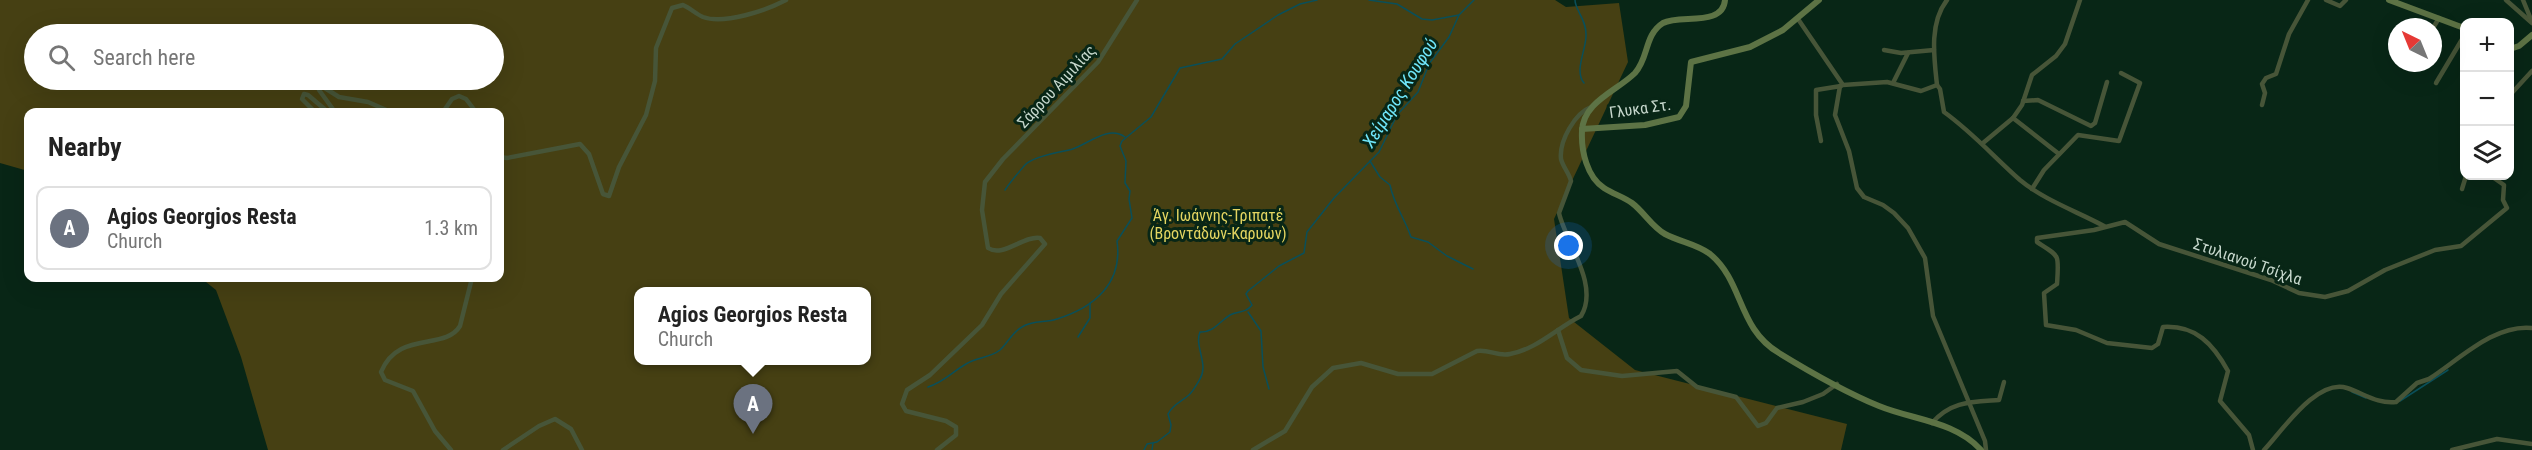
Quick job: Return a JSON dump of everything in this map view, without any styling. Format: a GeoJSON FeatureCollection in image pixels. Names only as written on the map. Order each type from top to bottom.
{"type":"FeatureCollection","features":[{"type":"Feature","properties":{"kind":"main road"},"geometry":{"type":"LineString","coordinates":[[1725,0],[1723,10],[1716,14],[1674,20],[1655,29],[1635,72],[1594,106],[1585,119],[1582,129],[1584,156],[1591,174],[1599,185],[1633,204],[1662,232],[1711,255],[1726,273],[1750,326],[1776,351],[1878,406],[1964,435],[1981,450]]}},
{"type":"Feature","properties":{"kind":"main road","name":"Γλυκα Στ."},"geometry":{"type":"LineString","coordinates":[[1582,129],[1645,124],[1679,117],[1684,111],[1690,62],[1750,47],[1784,30],[1819,0]]}},
{"type":"Feature","properties":{"kind":"main road"},"geometry":{"type":"LineString","coordinates":[[2389,0],[2439,18]]}},
{"type":"Feature","properties":{"kind":"main road"},"geometry":{"type":"LineString","coordinates":[[2442,19],[2460,26]]}},
{"type":"Feature","properties":{"kind":"main road"},"geometry":{"type":"LineString","coordinates":[[2514,49],[2532,35]]}},
{"type":"Feature","properties":{"kind":"street"},"geometry":{"type":"LineString","coordinates":[[504,158],[550,150],[572,143],[580,144],[589,154],[603,194],[609,196],[621,162],[646,115],[655,81],[656,48],[672,8],[683,4],[705,18],[730,17],[747,15],[786,0]]}},
{"type":"Feature","properties":{"kind":"street","name":"Σάρρου Αιμιλίας"},"geometry":{"type":"LineString","coordinates":[[937,450],[956,435],[956,427],[946,421],[906,411],[902,403],[904,393],[930,375],[982,325],[1006,288],[1045,244],[1037,237],[1000,250],[988,249],[982,210],[985,182],[1002,159],[1098,62],[1137,0]]}},
{"type":"Feature","properties":{"kind":"street"},"geometry":{"type":"LineString","coordinates":[[1947,0],[1936,17],[1934,50],[1937,85],[1940,89],[1943,111],[1983,143],[2032,189],[2104,226]]}},
{"type":"Feature","properties":{"kind":"street"},"geometry":{"type":"LineString","coordinates":[[1983,143],[2013,118],[2023,101],[2032,75],[2056,56],[2065,44],[2080,0]]}},
{"type":"Feature","properties":{"kind":"street"},"geometry":{"type":"LineString","coordinates":[[2262,105],[2265,93],[2262,84],[2266,78],[2276,74],[2289,34],[2308,0]]}},
{"type":"Feature","properties":{"kind":"street"},"geometry":{"type":"LineString","coordinates":[[2326,0],[2341,6],[2346,0]]}},
{"type":"Feature","properties":{"kind":"street"},"geometry":{"type":"LineString","coordinates":[[2506,0],[2532,23]]}},
{"type":"Feature","properties":{"kind":"street"},"geometry":{"type":"LineString","coordinates":[[2523,0],[2532,23]]}},
{"type":"Feature","properties":{"kind":"street"},"geometry":{"type":"LineString","coordinates":[[1798,19],[1842,86],[1834,115],[1847,144],[1858,191],[1864,197],[1883,205],[1894,213],[1908,228],[1925,258],[1933,316],[1985,441],[1986,450]]}},
{"type":"Feature","properties":{"kind":"street"},"geometry":{"type":"LineString","coordinates":[[2436,83],[2460,43]]}},
{"type":"Feature","properties":{"kind":"street"},"geometry":{"type":"LineString","coordinates":[[1884,50],[1908,53],[1934,50]]}},
{"type":"Feature","properties":{"kind":"street"},"geometry":{"type":"LineString","coordinates":[[1893,83],[1908,53]]}},
{"type":"Feature","properties":{"kind":"street"},"geometry":{"type":"LineString","coordinates":[[2514,90],[2532,70]]}},
{"type":"Feature","properties":{"kind":"street"},"geometry":{"type":"LineString","coordinates":[[2032,189],[2059,154],[2080,135],[2120,141],[2140,83],[2121,73]]}},
{"type":"Feature","properties":{"kind":"street"},"geometry":{"type":"LineString","coordinates":[[2023,101],[2038,100],[2091,126],[2095,123],[2107,82]]}},
{"type":"Feature","properties":{"kind":"street"},"geometry":{"type":"LineString","coordinates":[[1821,141],[1816,115],[1816,90],[1893,83],[1917,91],[1937,85]]}},
{"type":"Feature","properties":{"kind":"street"},"geometry":{"type":"LineString","coordinates":[[319,90],[332,108]]}},
{"type":"Feature","properties":{"kind":"street"},"geometry":{"type":"LineString","coordinates":[[327,90],[339,97],[368,102],[381,108]]}},
{"type":"Feature","properties":{"kind":"street"},"geometry":{"type":"LineString","coordinates":[[311,108],[302,99],[304,94],[323,108]]}},
{"type":"Feature","properties":{"kind":"street"},"geometry":{"type":"LineString","coordinates":[[446,108],[452,99],[459,96],[466,99],[473,108]]}},
{"type":"Feature","properties":{"kind":"street"},"geometry":{"type":"LineString","coordinates":[[1253,450],[1287,429],[1312,387],[1333,368],[1361,363],[1398,374],[1436,373],[1477,351],[1484,350],[1501,355],[1518,352],[1539,343],[1582,314],[1585,291],[1580,263],[1559,213],[1571,181],[1562,162],[1562,149],[1566,135],[1578,118],[1584,110],[1594,106]]}},
{"type":"Feature","properties":{"kind":"street"},"geometry":{"type":"LineString","coordinates":[[2013,118],[2059,154]]}},
{"type":"Feature","properties":{"kind":"street"},"geometry":{"type":"LineString","coordinates":[[2462,189],[2465,180]]}},
{"type":"Feature","properties":{"kind":"street","name":"Στυλιανού Τσίχλα"},"geometry":{"type":"LineString","coordinates":[[2104,226],[2127,222],[2166,247],[2271,280],[2299,293],[2331,296],[2348,291],[2385,270],[2435,250],[2461,246],[2507,207],[2503,200],[2504,185],[2497,180]]}},
{"type":"Feature","properties":{"kind":"street"},"geometry":{"type":"LineString","coordinates":[[2104,226],[2094,230],[2037,238],[2038,244],[2054,250],[2056,256],[2057,282],[2053,288],[2044,293],[2044,321],[2049,327],[2076,330],[2107,343],[2149,348],[2158,345],[2163,327],[2180,326],[2193,331],[2216,351],[2228,371],[2220,402],[2249,435],[2253,450]]}},
{"type":"Feature","properties":{"kind":"street"},"geometry":{"type":"LineString","coordinates":[[451,450],[435,431],[416,394],[408,388],[385,380],[381,372],[395,355],[411,343],[439,340],[456,332],[471,282]]}},
{"type":"Feature","properties":{"kind":"street"},"geometry":{"type":"LineString","coordinates":[[2264,450],[2300,409],[2324,390],[2341,387],[2378,401],[2396,402],[2417,383],[2429,379],[2498,333],[2515,327],[2532,328]]}},
{"type":"Feature","properties":{"kind":"street"},"geometry":{"type":"LineString","coordinates":[[1558,330],[1567,358],[1581,370],[1622,376],[1669,370],[1680,372],[1701,388],[1732,395],[1741,402],[1753,422],[1759,426],[1766,423],[1778,408],[1823,394],[1837,384]]}},
{"type":"Feature","properties":{"kind":"street"},"geometry":{"type":"LineString","coordinates":[[1932,423],[1951,406],[1999,400],[2004,382]]}},
{"type":"Feature","properties":{"kind":"street"},"geometry":{"type":"LineString","coordinates":[[503,450],[539,426],[555,419],[571,429],[582,450]]}},
{"type":"Feature","properties":{"kind":"street"},"geometry":{"type":"LineString","coordinates":[[2452,450],[2497,439],[2532,444]]}},
{"type":"Feature","properties":{"kind":"street"},"geometry":{"type":"LineString","coordinates":[[2467,450],[2474,445]]}},
{"type":"Feature","properties":{"kind":"green space","name":"Άγ. Ιωάννης-Τριπατέ (Βροντάδων-Καρυών)"},"geometry":{"type":"Polygon","coordinates":[[[0,0],[1555,0],[1566,7],[1619,3],[1628,62],[1554,219],[1569,318],[1635,370],[1847,424],[1841,450],[268,450],[241,357],[216,290],[206,282],[504,282],[504,108],[24,108],[24,170],[0,163],[0,0]]]}},
{"type":"Feature","properties":{"kind":"waterway"},"geometry":{"type":"LineString","coordinates":[[928,387],[970,362],[996,353],[1022,327],[1071,314],[1083,308],[1104,291],[1116,269],[1117,241],[1132,218],[1130,191],[1125,183],[1126,161],[1120,146],[1122,141],[1151,117],[1180,68],[1222,59],[1235,44],[1278,15],[1300,4],[1317,0]]}},
{"type":"Feature","properties":{"kind":"waterway"},"geometry":{"type":"LineString","coordinates":[[1369,0],[1397,4],[1422,19],[1432,20],[1459,15]]}},
{"type":"Feature","properties":{"kind":"waterway","name":"Χείμαρος Κουφού"},"geometry":{"type":"LineString","coordinates":[[1144,450],[1147,444],[1157,442],[1170,432],[1168,414],[1190,393],[1200,379],[1203,367],[1199,343],[1200,332],[1209,331],[1230,315],[1250,308],[1252,305],[1246,294],[1248,291],[1279,266],[1304,253],[1307,232],[1334,198],[1379,152],[1397,115],[1418,92],[1429,64],[1449,37],[1459,15],[1474,0]]}},
{"type":"Feature","properties":{"kind":"waterway"},"geometry":{"type":"LineString","coordinates":[[1575,0],[1586,30],[1586,42],[1580,67],[1584,83]]}},
{"type":"Feature","properties":{"kind":"waterway"},"geometry":{"type":"LineString","coordinates":[[1005,190],[1028,162],[1075,148],[1111,133],[1125,137]]}},
{"type":"Feature","properties":{"kind":"waterway"},"geometry":{"type":"LineString","coordinates":[[1370,161],[1380,177],[1390,185],[1411,237],[1428,242],[1447,256],[1473,269]]}},
{"type":"Feature","properties":{"kind":"waterway"},"geometry":{"type":"LineString","coordinates":[[1078,337],[1090,318],[1090,303]]}},
{"type":"Feature","properties":{"kind":"waterway"},"geometry":{"type":"LineString","coordinates":[[1248,312],[1261,331],[1263,367],[1269,389]]}},
{"type":"Feature","properties":{"kind":"waterway"},"geometry":{"type":"LineString","coordinates":[[2400,401],[2448,370]]}},
{"type":"Feature","properties":{"kind":"waterway"},"geometry":{"type":"LineString","coordinates":[[2352,392],[2366,398]]}},
{"type":"Feature","properties":{"kind":"waterway","name":"Χείμαρος Κουφού"},"geometry":{"type":"LineString","coordinates":[[1152,450],[1153,443]]}},
{"type":"Feature","properties":{"kind":"place","name":"Agios Georgios Resta"},"geometry":{"type":"Point","coordinates":[753,434]}}]}
